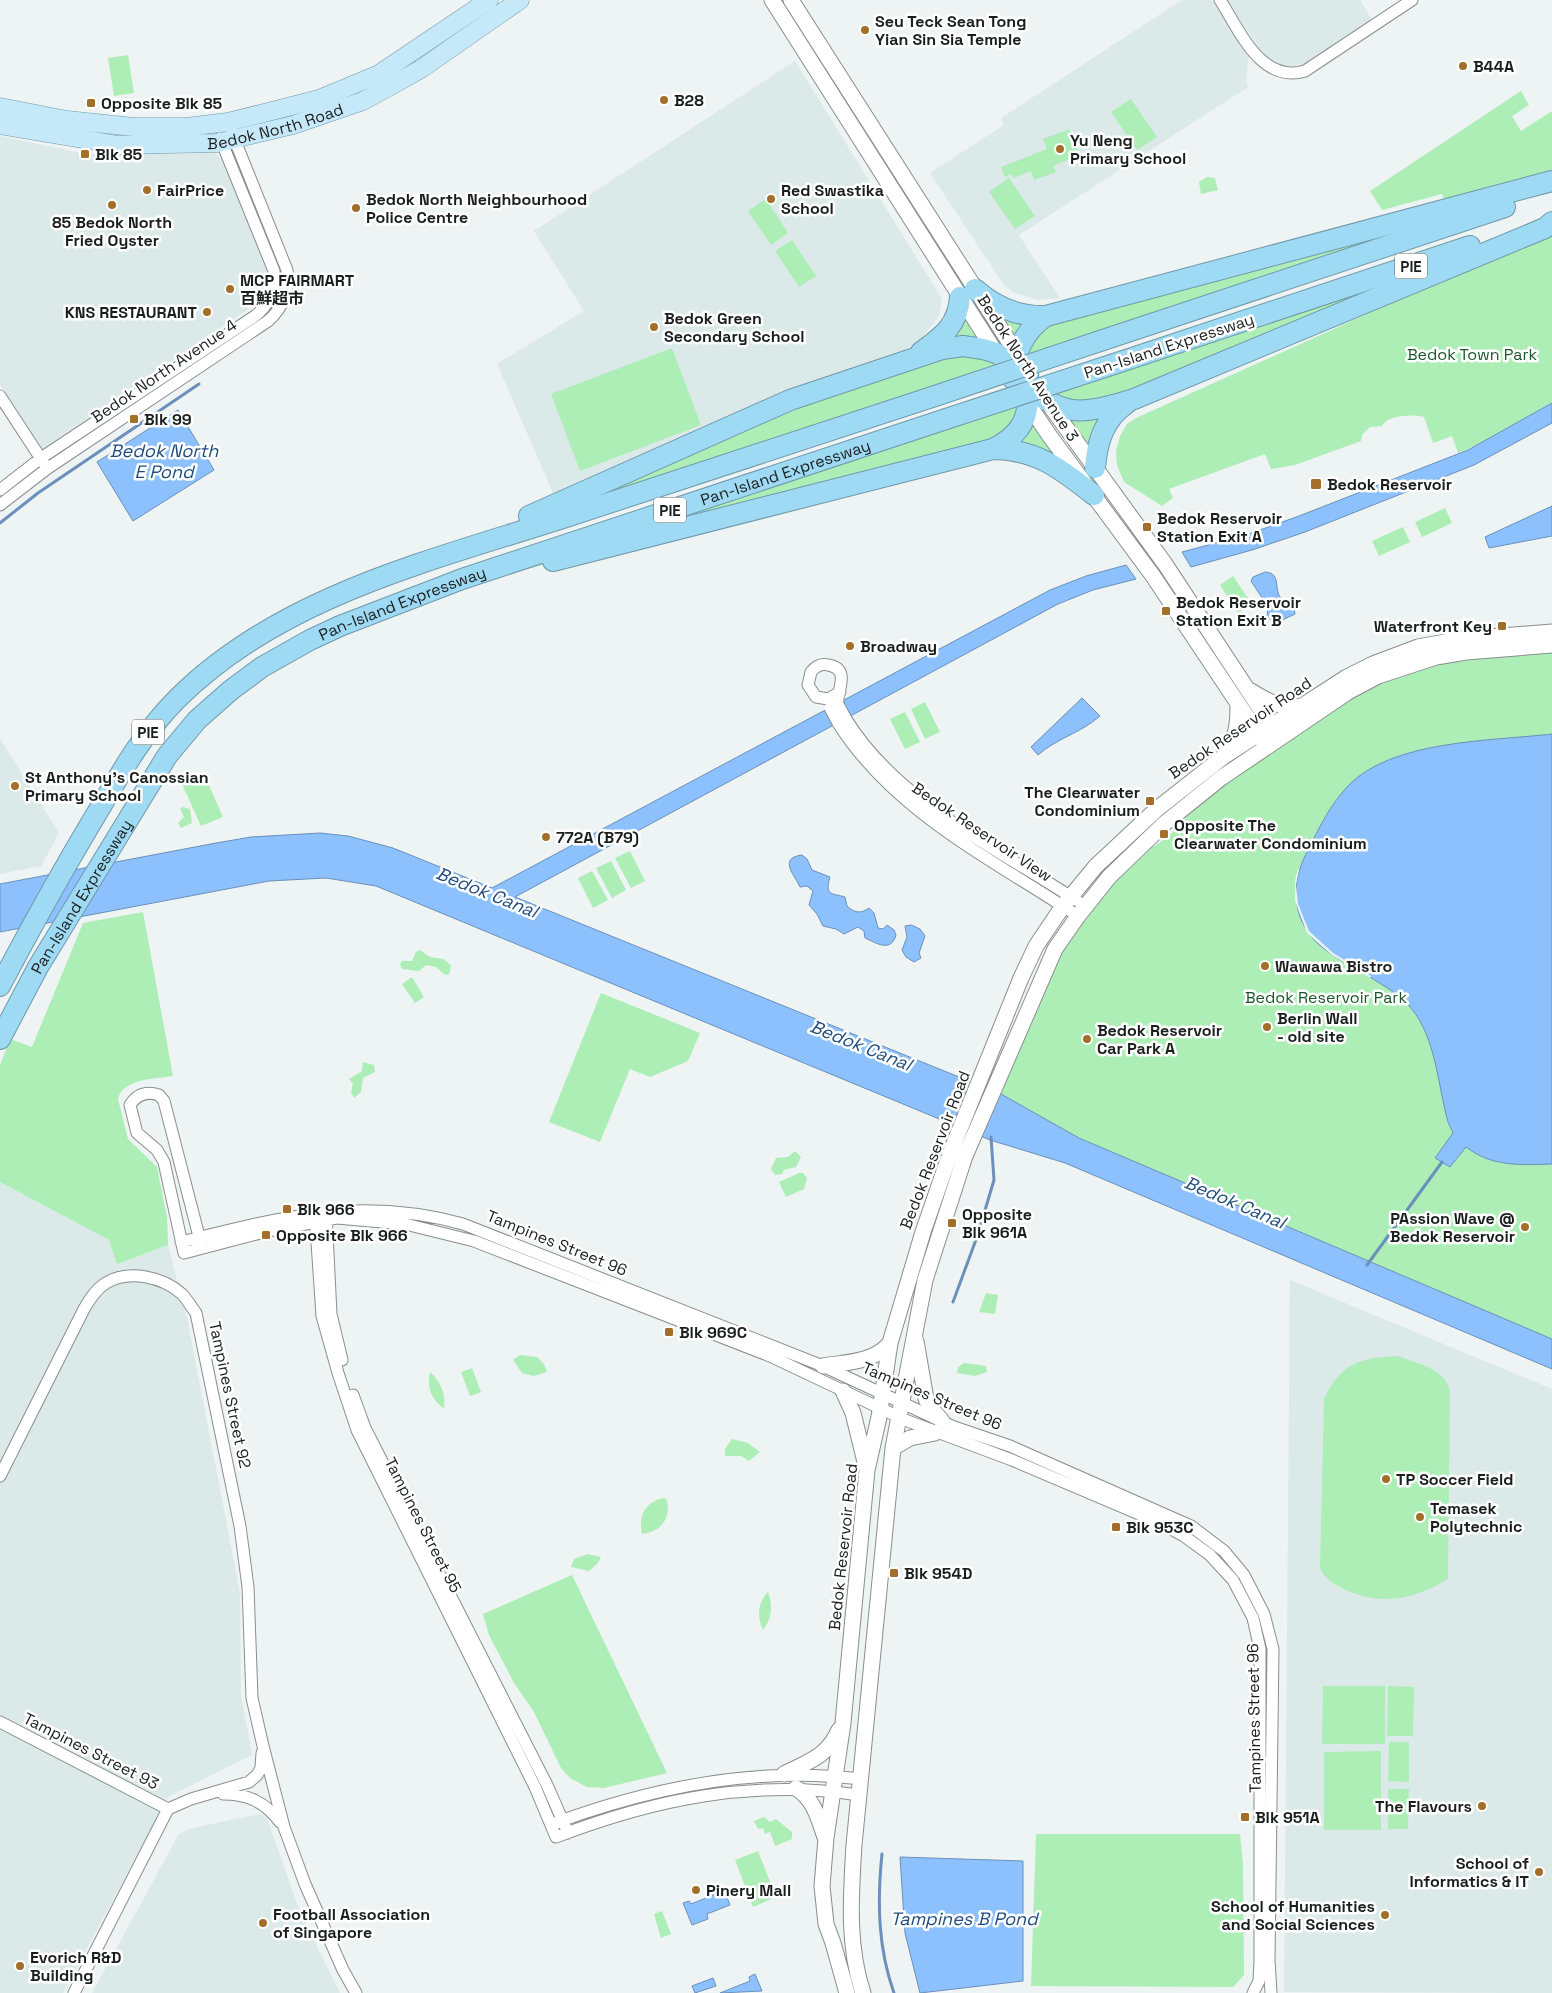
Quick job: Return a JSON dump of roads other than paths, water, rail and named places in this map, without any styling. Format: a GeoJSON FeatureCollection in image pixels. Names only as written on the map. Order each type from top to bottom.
{"type":"FeatureCollection","features":[{"type":"Feature","properties":{"kind":"highway"},"geometry":{"type":"LineString","coordinates":[[911,358],[935,341],[952,325],[968,293],[991,301],[1013,312],[1028,316],[1046,316],[1552,181]]}},
{"type":"Feature","properties":{"kind":"highway","name":"Pan-Island Expressway"},"geometry":{"type":"LineString","coordinates":[[0,986],[74,853],[147,733],[179,697],[228,657],[280,624],[332,598],[380,578],[491,539],[935,396],[1552,190]]}},
{"type":"Feature","properties":{"kind":"highway","name":"Pan-Island Expressway"},"geometry":{"type":"LineString","coordinates":[[0,1039],[38,967],[167,756],[197,720],[217,702],[247,678],[294,648],[394,604],[517,560],[1552,218]]}},
{"type":"Feature","properties":{"kind":"highway"},"geometry":{"type":"LineString","coordinates":[[491,539],[507,526],[625,475],[752,416],[911,358],[960,346],[1021,377],[1064,409],[1083,412],[1100,409],[1134,399],[1545,228],[1552,222]]}},
{"type":"Feature","properties":{"kind":"highway"},"geometry":{"type":"LineString","coordinates":[[993,449],[1007,440],[1021,427],[1027,416],[1021,377],[1026,335],[1046,316]]}},
{"type":"Feature","properties":{"kind":"highway"},"geometry":{"type":"LineString","coordinates":[[1095,468],[1099,443],[1107,423],[1115,413],[1134,399]]}},
{"type":"Feature","properties":{"kind":"highway"},"geometry":{"type":"LineString","coordinates":[[394,604],[691,525],[993,449],[1019,450],[1038,456],[1094,495]]}},
{"type":"Feature","properties":{"kind":"main road","name":"Bedok North Road"},"geometry":{"type":"LineString","coordinates":[[0,107],[67,120],[134,127],[162,128],[222,123],[319,98],[379,74],[489,0]]}},
{"type":"Feature","properties":{"kind":"main road","name":"Bedok North Road"},"geometry":{"type":"LineString","coordinates":[[0,125],[118,145],[228,140],[293,125],[363,101],[421,70],[520,0]]}},
{"type":"Feature","properties":{"kind":"main road","name":"Bedok North Avenue 3"},"geometry":{"type":"LineString","coordinates":[[772,0],[968,293]]}},
{"type":"Feature","properties":{"kind":"main road","name":"Bedok North Avenue 3"},"geometry":{"type":"LineString","coordinates":[[791,0],[968,293],[1094,495],[1153,576],[1258,734],[1273,742]]}},
{"type":"Feature","properties":{"kind":"main road"},"geometry":{"type":"LineString","coordinates":[[319,98],[328,103],[334,112]]}},
{"type":"Feature","properties":{"kind":"main road","name":"Bedok North Avenue 3"},"geometry":{"type":"LineString","coordinates":[[1021,377],[1095,468],[1165,564],[1271,725],[1273,742]]}},
{"type":"Feature","properties":{"kind":"main road","name":"Bedok Reservoir Road"},"geometry":{"type":"LineString","coordinates":[[847,1993],[826,1924],[822,1886],[826,1838],[843,1724],[867,1470],[890,1343],[914,1260],[958,1154],[987,1064],[1036,946],[1067,901],[1096,866],[1128,834],[1186,784],[1223,757],[1301,706],[1373,664],[1418,647],[1462,639],[1552,632]]}},
{"type":"Feature","properties":{"kind":"main road","name":"Bedok Reservoir Road"},"geometry":{"type":"LineString","coordinates":[[863,1993],[854,1950],[850,1911],[859,1794],[862,1779],[893,1448],[925,1280],[948,1216],[958,1154],[1002,1070],[1042,974],[1055,949],[1081,911],[1110,877],[1165,823],[1221,778],[1348,692],[1396,670],[1436,657],[1466,652],[1552,645]]}},
{"type":"Feature","properties":{"kind":"main road"},"geometry":{"type":"LineString","coordinates":[[1246,688],[1276,704],[1288,707],[1301,706]]}},
{"type":"Feature","properties":{"kind":"main road"},"geometry":{"type":"LineString","coordinates":[[1223,757],[1238,730],[1238,704]]}},
{"type":"Feature","properties":{"kind":"main road"},"geometry":{"type":"LineString","coordinates":[[893,1448],[910,1438],[938,1427],[926,1399],[915,1332]]}},
{"type":"Feature","properties":{"kind":"main road"},"geometry":{"type":"LineString","coordinates":[[823,1366],[872,1358],[881,1353],[890,1343]]}},
{"type":"Feature","properties":{"kind":"main road"},"geometry":{"type":"LineString","coordinates":[[842,1391],[853,1414],[867,1470]]}},
{"type":"Feature","properties":{"kind":"main road"},"geometry":{"type":"LineString","coordinates":[[784,1774],[822,1754],[832,1745],[843,1724]]}},
{"type":"Feature","properties":{"kind":"main road"},"geometry":{"type":"LineString","coordinates":[[796,1788],[804,1793],[812,1803],[826,1838]]}},
{"type":"Feature","properties":{"kind":"street"},"geometry":{"type":"LineString","coordinates":[[1220,0],[1262,63],[1277,72],[1291,74],[1305,71],[1412,0]]}},
{"type":"Feature","properties":{"kind":"street","name":"Bedok North Avenue 4"},"geometry":{"type":"LineString","coordinates":[[0,490],[268,321],[280,308],[287,292],[287,270],[222,123]]}},
{"type":"Feature","properties":{"kind":"street"},"geometry":{"type":"LineString","coordinates":[[0,396],[41,465]]}},
{"type":"Feature","properties":{"kind":"street"},"geometry":{"type":"LineString","coordinates":[[0,410],[41,465]]}},
{"type":"Feature","properties":{"kind":"street","name":"Bedok North Avenue 4"},"geometry":{"type":"LineString","coordinates":[[0,505],[41,465]]}},
{"type":"Feature","properties":{"kind":"street","name":"Bedok Reservoir View"},"geometry":{"type":"LineString","coordinates":[[834,706],[843,682],[839,671],[831,665],[820,665],[812,671],[807,682],[810,691],[834,706],[842,721],[908,789],[1081,911]]}},
{"type":"Feature","properties":{"kind":"street"},"geometry":{"type":"LineString","coordinates":[[819,698],[831,698],[840,692]]}},
{"type":"Feature","properties":{"kind":"street","name":"Tampines Street 96"},"geometry":{"type":"LineString","coordinates":[[201,1242],[164,1102],[159,1095],[152,1093],[143,1094],[135,1098],[130,1105],[136,1133],[157,1150],[164,1162],[183,1247],[321,1216],[362,1210],[436,1216],[463,1224],[823,1366],[900,1410],[1158,1522],[1184,1536],[1210,1555],[1233,1580],[1252,1618],[1260,1649],[1260,1960],[1259,1981],[1253,1993]]}},
{"type":"Feature","properties":{"kind":"street","name":"Tampines Street 96"},"geometry":{"type":"LineString","coordinates":[[321,1216],[405,1224],[474,1241],[770,1356],[842,1391],[881,1400]]}},
{"type":"Feature","properties":{"kind":"street","name":"Tampines Street 95"},"geometry":{"type":"LineString","coordinates":[[321,1216],[322,1316],[357,1430],[535,1787],[556,1823],[568,1833]]}},
{"type":"Feature","properties":{"kind":"street","name":"Tampines Street 92"},"geometry":{"type":"LineString","coordinates":[[0,1476],[84,1309],[95,1292],[106,1283],[120,1277],[140,1276],[166,1283],[182,1295],[196,1313],[240,1526],[248,1587],[252,1698],[263,1746],[284,1827],[311,1900],[343,1970],[356,1993]]}},
{"type":"Feature","properties":{"kind":"street","name":"Tampines Street 96"},"geometry":{"type":"LineString","coordinates":[[938,1427],[1010,1446],[1191,1526],[1224,1551],[1244,1575],[1264,1614],[1273,1649],[1269,1960],[1271,1993]]}},
{"type":"Feature","properties":{"kind":"street","name":"Tampines Street 93"},"geometry":{"type":"LineString","coordinates":[[0,1722],[168,1809]]}},
{"type":"Feature","properties":{"kind":"street","name":"Tampines Street 92"},"geometry":{"type":"LineString","coordinates":[[168,1809],[191,1799],[249,1782],[257,1776],[261,1768],[263,1746]]}},
{"type":"Feature","properties":{"kind":"street"},"geometry":{"type":"LineString","coordinates":[[556,1823],[638,1796],[707,1782],[784,1774],[862,1779]]}},
{"type":"Feature","properties":{"kind":"street"},"geometry":{"type":"LineString","coordinates":[[568,1833],[604,1818],[647,1806],[713,1793],[796,1788],[859,1794]]}},
{"type":"Feature","properties":{"kind":"street","name":"Tampines Street 92"},"geometry":{"type":"LineString","coordinates":[[211,1794],[246,1796],[268,1808],[284,1827]]}},
{"type":"Feature","properties":{"kind":"street"},"geometry":{"type":"LineString","coordinates":[[74,1993],[168,1809]]}},
{"type":"Feature","properties":{"kind":"street","name":"Tampines Street 95"},"geometry":{"type":"LineString","coordinates":[[556,1823],[556,1837],[568,1833]]}},
{"type":"Feature","properties":{"kind":"water"},"geometry":{"type":"Polygon","coordinates":[[[1552,403],[1552,423],[1474,465],[1305,532],[1252,550],[1191,567],[1182,552],[1246,535],[1468,450],[1552,403]]]}},
{"type":"Feature","properties":{"kind":"water","name":"Bedok North E Pond"},"geometry":{"type":"Polygon","coordinates":[[[178,410],[214,470],[133,521],[97,462],[178,410]]]}},
{"type":"Feature","properties":{"kind":"water"},"geometry":{"type":"Polygon","coordinates":[[[1552,506],[1552,536],[1489,548],[1485,537],[1552,506]]]}},
{"type":"Feature","properties":{"kind":"water","name":"Bedok Canal"},"geometry":{"type":"Polygon","coordinates":[[[1126,565],[1136,579],[1093,590],[1058,604],[515,897],[1001,1094],[1079,1138],[1552,1339],[1552,1369],[1065,1163],[990,1140],[376,886],[326,878],[269,881],[0,932],[0,884],[251,837],[320,833],[348,836],[393,848],[492,888],[1050,590],[1086,576],[1126,565]]]}},
{"type":"Feature","properties":{"kind":"water"},"geometry":{"type":"Polygon","coordinates":[[[1265,572],[1270,573],[1275,578],[1280,597],[1294,607],[1295,614],[1276,623],[1267,617],[1268,607],[1251,581],[1253,577],[1265,572]]]}},
{"type":"Feature","properties":{"kind":"water"},"geometry":{"type":"Polygon","coordinates":[[[1082,698],[1100,716],[1038,755],[1031,747],[1082,698]]]}},
{"type":"Feature","properties":{"kind":"water"},"geometry":{"type":"Polygon","coordinates":[[[1552,734],[1552,1164],[1518,1164],[1496,1161],[1476,1154],[1466,1147],[1450,1167],[1435,1158],[1453,1133],[1448,1122],[1435,1063],[1426,1033],[1407,1003],[1380,983],[1336,957],[1313,939],[1298,912],[1296,901],[1297,881],[1303,860],[1330,809],[1348,786],[1367,771],[1390,759],[1444,745],[1552,734]]]}},
{"type":"Feature","properties":{"kind":"water"},"geometry":{"type":"Polygon","coordinates":[[[802,855],[807,859],[812,870],[830,877],[828,888],[831,893],[845,897],[847,906],[852,910],[860,912],[869,908],[874,913],[878,928],[883,929],[887,925],[894,930],[896,935],[894,941],[887,945],[874,942],[865,938],[864,931],[858,927],[844,934],[836,929],[823,926],[817,914],[809,905],[813,891],[807,886],[800,887],[790,868],[791,860],[802,855]]]}},
{"type":"Feature","properties":{"kind":"water"},"geometry":{"type":"Polygon","coordinates":[[[911,925],[920,929],[925,936],[919,953],[921,958],[914,962],[906,957],[902,950],[907,937],[905,926],[911,925]]]}},
{"type":"Feature","properties":{"kind":"water","name":"Tampines B Pond"},"geometry":{"type":"Polygon","coordinates":[[[900,1857],[1023,1861],[1023,1981],[920,1993],[905,1933],[900,1857]]]}},
{"type":"Feature","properties":{"kind":"water"},"geometry":{"type":"Polygon","coordinates":[[[723,1887],[730,1905],[707,1914],[708,1919],[692,1925],[683,1903],[689,1901],[691,1904],[718,1893],[717,1889],[723,1887]]]}},
{"type":"Feature","properties":{"kind":"water"},"geometry":{"type":"Polygon","coordinates":[[[755,1974],[762,1991],[720,1993],[750,1981],[749,1977],[755,1974]]]}},
{"type":"Feature","properties":{"kind":"water"},"geometry":{"type":"Polygon","coordinates":[[[713,1978],[716,1986],[695,1993],[692,1986],[713,1978]]]}},
{"type":"Feature","properties":{"kind":"waterway"},"geometry":{"type":"LineString","coordinates":[[0,523],[38,493],[199,384]]}},
{"type":"Feature","properties":{"kind":"waterway"},"geometry":{"type":"LineString","coordinates":[[953,1302],[977,1237],[994,1180],[991,1137]]}},
{"type":"Feature","properties":{"kind":"waterway"},"geometry":{"type":"LineString","coordinates":[[1367,1265],[1442,1162]]}},
{"type":"Feature","properties":{"kind":"waterway"},"geometry":{"type":"LineString","coordinates":[[882,1854],[879,1907],[880,1925],[885,1959],[894,1993]]}},
{"type":"Feature","properties":{"kind":"place","name":"Seu Teck Sean Tong Yian Sin Sia Temple"},"geometry":{"type":"Point","coordinates":[865,30]}},
{"type":"Feature","properties":{"kind":"place","name":"B44A"},"geometry":{"type":"Point","coordinates":[1463,66]}},
{"type":"Feature","properties":{"kind":"place","name":"B28"},"geometry":{"type":"Point","coordinates":[664,100]}},
{"type":"Feature","properties":{"kind":"place","name":"Opposite Blk 85"},"geometry":{"type":"Point","coordinates":[91,103]}},
{"type":"Feature","properties":{"kind":"place","name":"Yu Neng Primary School"},"geometry":{"type":"Point","coordinates":[1060,149]}},
{"type":"Feature","properties":{"kind":"place","name":"Blk 85"},"geometry":{"type":"Point","coordinates":[85,154]}},
{"type":"Feature","properties":{"kind":"place","name":"FairPrice"},"geometry":{"type":"Point","coordinates":[147,190]}},
{"type":"Feature","properties":{"kind":"place","name":"Red Swastika School"},"geometry":{"type":"Point","coordinates":[771,199]}},
{"type":"Feature","properties":{"kind":"place","name":"85 Bedok North Fried Oyster"},"geometry":{"type":"Point","coordinates":[112,205]}},
{"type":"Feature","properties":{"kind":"place","name":"Bedok North Neighbourhood Police Centre"},"geometry":{"type":"Point","coordinates":[356,208]}},
{"type":"Feature","properties":{"kind":"place","name":"MCP FAIRMART 百鮮超市"},"geometry":{"type":"Point","coordinates":[230,289]}},
{"type":"Feature","properties":{"kind":"place","name":"KNS RESTAURANT"},"geometry":{"type":"Point","coordinates":[207,312]}},
{"type":"Feature","properties":{"kind":"place","name":"Bedok Green Secondary School"},"geometry":{"type":"Point","coordinates":[654,327]}},
{"type":"Feature","properties":{"kind":"place","name":"Blk 99"},"geometry":{"type":"Point","coordinates":[134,419]}},
{"type":"Feature","properties":{"kind":"place","name":"Bedok Reservoir"},"geometry":{"type":"Point","coordinates":[1316,484]}},
{"type":"Feature","properties":{"kind":"place","name":"Bedok Reservoir Station Exit A"},"geometry":{"type":"Point","coordinates":[1147,527]}},
{"type":"Feature","properties":{"kind":"place","name":"Bedok Reservoir Station Exit B"},"geometry":{"type":"Point","coordinates":[1166,611]}},
{"type":"Feature","properties":{"kind":"place","name":"Waterfront Key"},"geometry":{"type":"Point","coordinates":[1502,626]}},
{"type":"Feature","properties":{"kind":"place","name":"Broadway"},"geometry":{"type":"Point","coordinates":[850,646]}},
{"type":"Feature","properties":{"kind":"place","name":"St Anthony's Canossian Primary School"},"geometry":{"type":"Point","coordinates":[15,786]}},
{"type":"Feature","properties":{"kind":"place","name":"The Clearwater Condominium"},"geometry":{"type":"Point","coordinates":[1150,801]}},
{"type":"Feature","properties":{"kind":"place","name":"Opposite The Clearwater Condominium"},"geometry":{"type":"Point","coordinates":[1164,834]}},
{"type":"Feature","properties":{"kind":"place","name":"772A (B79)"},"geometry":{"type":"Point","coordinates":[546,837]}},
{"type":"Feature","properties":{"kind":"place","name":"Wawawa Bistro"},"geometry":{"type":"Point","coordinates":[1265,966]}},
{"type":"Feature","properties":{"kind":"place","name":"Berlin Wall - old site"},"geometry":{"type":"Point","coordinates":[1267,1027]}},
{"type":"Feature","properties":{"kind":"place","name":"Bedok Reservoir Car Park A"},"geometry":{"type":"Point","coordinates":[1087,1039]}},
{"type":"Feature","properties":{"kind":"place","name":"Blk 966"},"geometry":{"type":"Point","coordinates":[287,1209]}},
{"type":"Feature","properties":{"kind":"place","name":"Opposite Blk 961A"},"geometry":{"type":"Point","coordinates":[952,1223]}},
{"type":"Feature","properties":{"kind":"place","name":"PAssion Wave @ Bedok Reservoir"},"geometry":{"type":"Point","coordinates":[1525,1227]}},
{"type":"Feature","properties":{"kind":"place","name":"Opposite Blk 966"},"geometry":{"type":"Point","coordinates":[266,1235]}},
{"type":"Feature","properties":{"kind":"place","name":"Blk 969C"},"geometry":{"type":"Point","coordinates":[669,1332]}},
{"type":"Feature","properties":{"kind":"place","name":"TP Soccer Field"},"geometry":{"type":"Point","coordinates":[1386,1479]}},
{"type":"Feature","properties":{"kind":"place","name":"Temasek Polytechnic"},"geometry":{"type":"Point","coordinates":[1420,1517]}},
{"type":"Feature","properties":{"kind":"place","name":"Blk 953C"},"geometry":{"type":"Point","coordinates":[1116,1527]}},
{"type":"Feature","properties":{"kind":"place","name":"Blk 954D"},"geometry":{"type":"Point","coordinates":[894,1573]}},
{"type":"Feature","properties":{"kind":"place","name":"The Flavours"},"geometry":{"type":"Point","coordinates":[1482,1806]}},
{"type":"Feature","properties":{"kind":"place","name":"Blk 951A"},"geometry":{"type":"Point","coordinates":[1245,1817]}},
{"type":"Feature","properties":{"kind":"place","name":"School of Informatics & IT"},"geometry":{"type":"Point","coordinates":[1539,1872]}},
{"type":"Feature","properties":{"kind":"place","name":"Pinery Mall"},"geometry":{"type":"Point","coordinates":[696,1890]}},
{"type":"Feature","properties":{"kind":"place","name":"School of Humanities and Social Sciences"},"geometry":{"type":"Point","coordinates":[1385,1915]}},
{"type":"Feature","properties":{"kind":"place","name":"Football Association of Singapore"},"geometry":{"type":"Point","coordinates":[263,1923]}},
{"type":"Feature","properties":{"kind":"place","name":"Evorich R&D Building"},"geometry":{"type":"Point","coordinates":[20,1966]}},
{"type":"Feature","properties":{"kind":"park label","name":"Bedok Town Park"},"geometry":{"type":"Point","coordinates":[1472,354]}},
{"type":"Feature","properties":{"kind":"park label","name":"Bedok Reservoir Park"},"geometry":{"type":"Point","coordinates":[1326,997]}}]}
